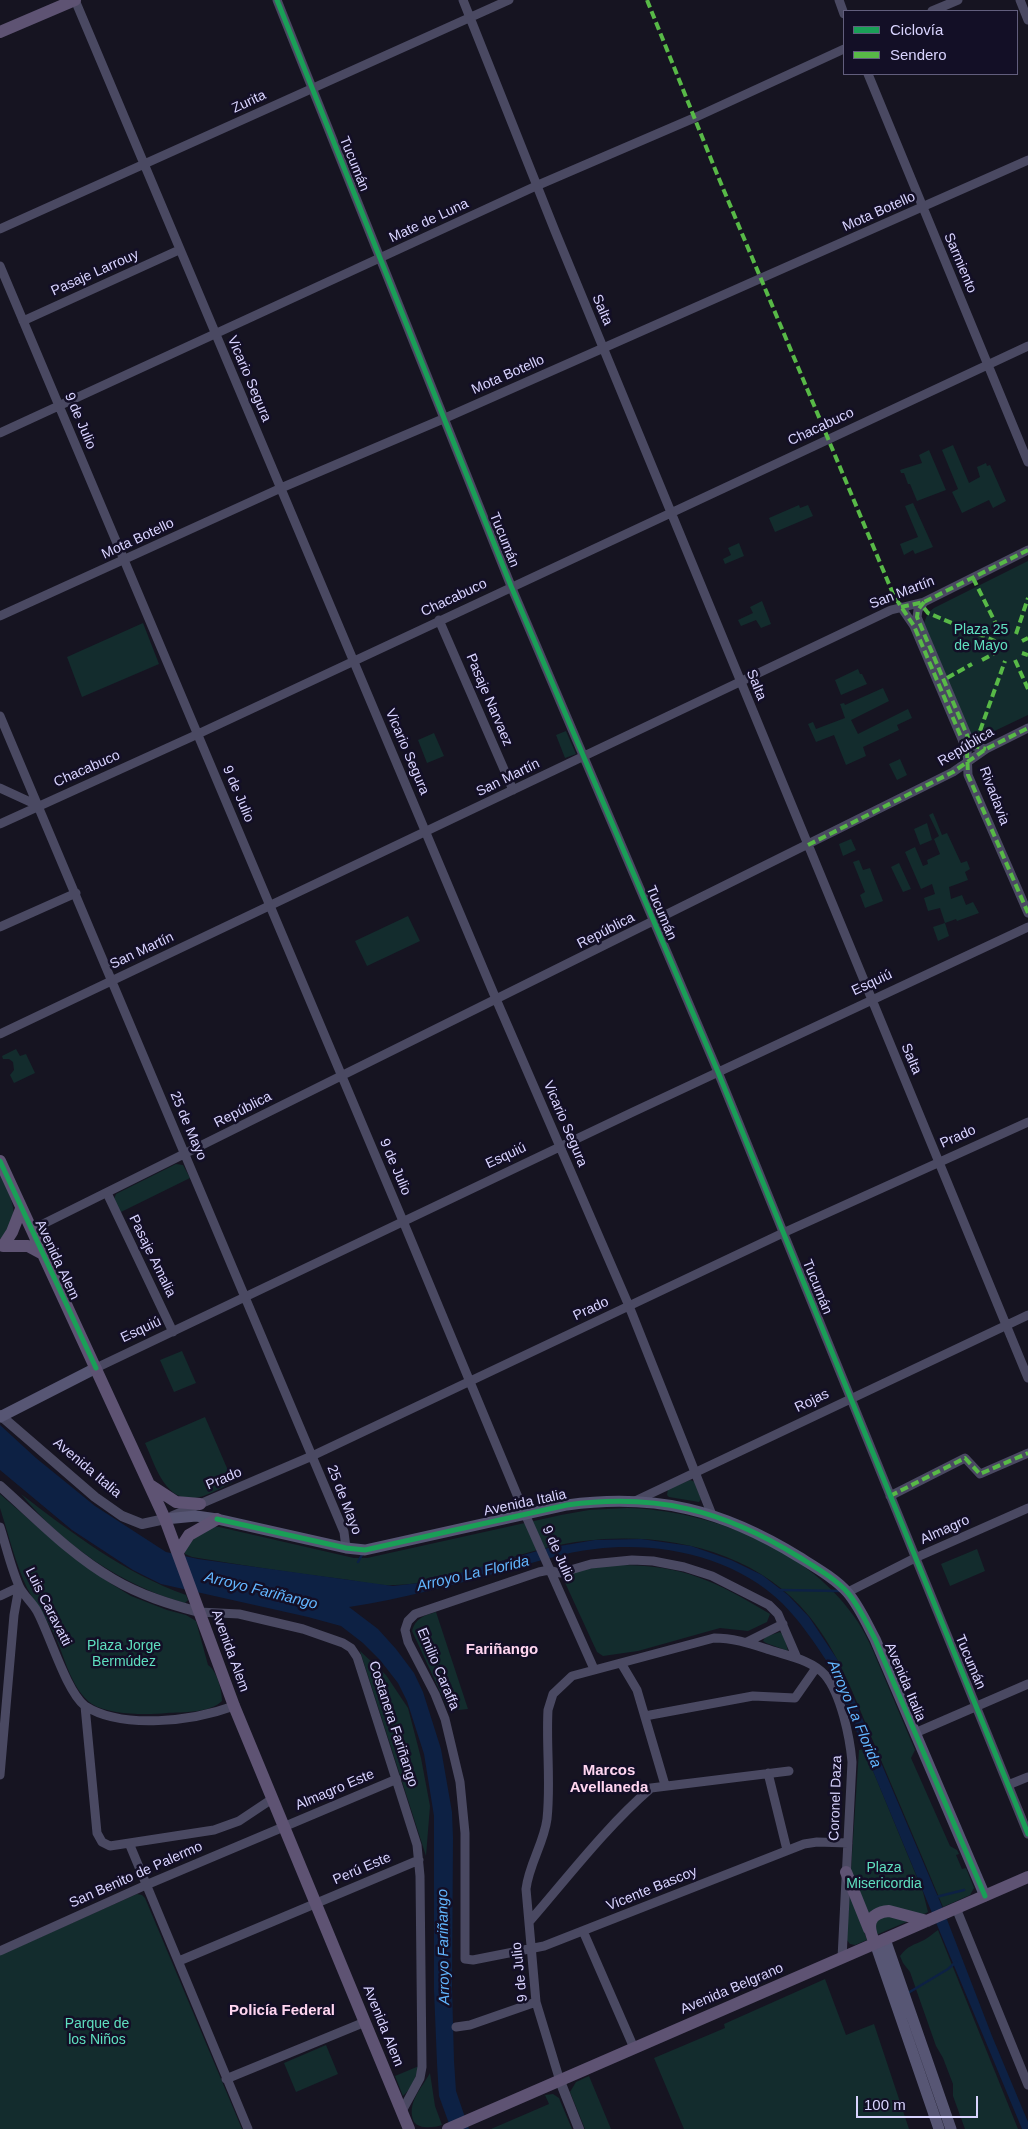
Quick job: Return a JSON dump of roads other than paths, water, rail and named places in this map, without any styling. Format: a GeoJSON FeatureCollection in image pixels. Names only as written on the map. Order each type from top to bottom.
{"type":"FeatureCollection","features":[{"type":"Feature","properties":{"kind":"main road"},"geometry":{"type":"LineString","coordinates":[[0,32],[75,0]]}},
{"type":"Feature","properties":{"kind":"main road","name":"Avenida Alem"},"geometry":{"type":"LineString","coordinates":[[0,1161],[30,1230],[165,1519],[234,1706],[409,2129]]}},
{"type":"Feature","properties":{"kind":"main road"},"geometry":{"type":"LineString","coordinates":[[1,1247],[12,1232],[21,1208]]}},
{"type":"Feature","properties":{"kind":"main road"},"geometry":{"type":"LineString","coordinates":[[1,1247],[30,1230]]}},
{"type":"Feature","properties":{"kind":"main road"},"geometry":{"type":"LineString","coordinates":[[1,1247],[28,1246],[41,1253]]}},
{"type":"Feature","properties":{"kind":"main road","name":"Esquiú"},"geometry":{"type":"LineString","coordinates":[[0,1416],[96,1368]]}},
{"type":"Feature","properties":{"kind":"main road"},"geometry":{"type":"LineString","coordinates":[[149,1484],[176,1502],[200,1504]]}},
{"type":"Feature","properties":{"kind":"main road","name":"Avenida Italia"},"geometry":{"type":"LineString","coordinates":[[165,1519],[196,1516],[216,1519],[346,1548],[365,1550],[575,1504],[600,1500],[635,1500],[682,1506],[712,1515],[764,1537],[816,1568],[848,1592],[875,1639],[985,1896]]}},
{"type":"Feature","properties":{"kind":"main road"},"geometry":{"type":"LineString","coordinates":[[178,1552],[189,1535],[216,1519]]}},
{"type":"Feature","properties":{"kind":"main road"},"geometry":{"type":"LineString","coordinates":[[846,1872],[869,1929],[880,1941],[951,2129]]}},
{"type":"Feature","properties":{"kind":"main road","name":"Avenida Belgrano"},"geometry":{"type":"LineString","coordinates":[[448,2129],[1028,1878]]}},
{"type":"Feature","properties":{"kind":"main road"},"geometry":{"type":"LineString","coordinates":[[869,1929],[872,1919],[883,1912],[890,1911],[927,1921]]}},
{"type":"Feature","properties":{"kind":"main road"},"geometry":{"type":"LineString","coordinates":[[880,1941],[939,2129]]}},
{"type":"Feature","properties":{"kind":"street","name":"Vicario Segura"},"geometry":{"type":"LineString","coordinates":[[75,0],[496,999],[629,1306],[712,1515]]}},
{"type":"Feature","properties":{"kind":"street","name":"Tucumán"},"geometry":{"type":"LineString","coordinates":[[277,0],[511,586],[718,1072],[1028,1834]]}},
{"type":"Feature","properties":{"kind":"street","name":"Salta"},"geometry":{"type":"LineString","coordinates":[[463,0],[536,186],[1028,1378]]}},
{"type":"Feature","properties":{"kind":"street","name":"Zurita"},"geometry":{"type":"LineString","coordinates":[[0,230],[509,0]]}},
{"type":"Feature","properties":{"kind":"street"},"geometry":{"type":"LineString","coordinates":[[838,0],[843,12]]}},
{"type":"Feature","properties":{"kind":"street"},"geometry":{"type":"LineString","coordinates":[[934,10],[958,0]]}},
{"type":"Feature","properties":{"kind":"street"},"geometry":{"type":"LineString","coordinates":[[1020,0],[1028,20]]}},
{"type":"Feature","properties":{"kind":"street","name":"Mate de Luna"},"geometry":{"type":"LineString","coordinates":[[0,433],[536,186],[694,118],[843,50]]}},
{"type":"Feature","properties":{"kind":"street","name":"Sarmiento"},"geometry":{"type":"LineString","coordinates":[[868,75],[1028,462]]}},
{"type":"Feature","properties":{"kind":"street","name":"Mota Botello"},"geometry":{"type":"LineString","coordinates":[[0,616],[281,488],[443,419],[1028,160]]}},
{"type":"Feature","properties":{"kind":"street","name":"Pasaje Larrouy"},"geometry":{"type":"LineString","coordinates":[[23,321],[179,250]]}},
{"type":"Feature","properties":{"kind":"street","name":"9 de Julio"},"geometry":{"type":"LineString","coordinates":[[0,266],[547,1566],[594,1669],[572,1676],[553,1694],[548,1710],[547,1817],[544,1835],[528,1876],[526,1889],[536,2002],[560,2081]]}},
{"type":"Feature","properties":{"kind":"street","name":"Chacabuco"},"geometry":{"type":"LineString","coordinates":[[0,824],[198,734],[511,586],[1028,346]]}},
{"type":"Feature","properties":{"kind":"street","name":"San Martín"},"geometry":{"type":"LineString","coordinates":[[0,1034],[891,610],[924,602],[1028,550]]}},
{"type":"Feature","properties":{"kind":"street","name":"Rivadavia"},"geometry":{"type":"LineString","coordinates":[[924,602],[918,610],[917,617],[968,738],[974,746],[986,749]]}},
{"type":"Feature","properties":{"kind":"street","name":"Rivadavia"},"geometry":{"type":"LineString","coordinates":[[901,608],[914,626],[967,751],[968,775],[1028,913]]}},
{"type":"Feature","properties":{"kind":"street","name":"Pasaje Narvaez"},"geometry":{"type":"LineString","coordinates":[[439,620],[513,790]]}},
{"type":"Feature","properties":{"kind":"street","name":"25 de Mayo"},"geometry":{"type":"LineString","coordinates":[[0,716],[344,1532],[346,1548]]}},
{"type":"Feature","properties":{"kind":"street","name":"República"},"geometry":{"type":"LineString","coordinates":[[30,1230],[652,920],[808,845],[953,772],[986,749],[1028,728]]}},
{"type":"Feature","properties":{"kind":"street"},"geometry":{"type":"LineString","coordinates":[[0,788],[39,806]]}},
{"type":"Feature","properties":{"kind":"street"},"geometry":{"type":"LineString","coordinates":[[0,927],[76,893]]}},
{"type":"Feature","properties":{"kind":"street","name":"Esquiú"},"geometry":{"type":"LineString","coordinates":[[96,1368],[403,1221],[1028,927]]}},
{"type":"Feature","properties":{"kind":"street","name":"Prado"},"geometry":{"type":"LineString","coordinates":[[165,1519],[312,1456],[783,1233],[1028,1122]]}},
{"type":"Feature","properties":{"kind":"street","name":"Pasaje Amalia"},"geometry":{"type":"LineString","coordinates":[[107,1193],[173,1332]]}},
{"type":"Feature","properties":{"kind":"street","name":"Rojas"},"geometry":{"type":"LineString","coordinates":[[635,1500],[1028,1315]]}},
{"type":"Feature","properties":{"kind":"street","name":"Avenida Italia"},"geometry":{"type":"LineString","coordinates":[[0,1416],[95,1497],[122,1516],[142,1524],[165,1519]]}},
{"type":"Feature","properties":{"kind":"street"},"geometry":{"type":"LineString","coordinates":[[890,1496],[965,1458],[980,1474],[1028,1453]]}},
{"type":"Feature","properties":{"kind":"street","name":"Costanera Fariñango"},"geometry":{"type":"LineString","coordinates":[[0,1486],[59,1539],[112,1579],[134,1591],[169,1604],[199,1612],[239,1614],[303,1628],[343,1643],[351,1648],[357,1657],[397,1779],[417,1845],[419,1860],[422,2067],[420,2078],[402,2111]]}},
{"type":"Feature","properties":{"kind":"street","name":"Almagro"},"geometry":{"type":"LineString","coordinates":[[848,1592],[915,1558],[1028,1508]]}},
{"type":"Feature","properties":{"kind":"street","name":"Luis Caravatti"},"geometry":{"type":"LineString","coordinates":[[0,1527],[19,1587],[39,1616],[72,1690],[79,1701],[85,1706]]}},
{"type":"Feature","properties":{"kind":"street","name":"Emilio Caraffa"},"geometry":{"type":"LineString","coordinates":[[465,1959],[465,1833],[460,1782],[445,1719],[435,1694],[408,1642],[405,1630],[408,1621],[415,1614],[539,1572],[547,1566],[560,1573],[591,1564],[632,1560],[653,1561],[684,1567],[712,1576],[762,1601],[778,1614],[797,1658]]}},
{"type":"Feature","properties":{"kind":"street"},"geometry":{"type":"LineString","coordinates":[[0,1596],[19,1587]]}},
{"type":"Feature","properties":{"kind":"street"},"geometry":{"type":"LineString","coordinates":[[0,1775],[14,1616],[19,1587]]}},
{"type":"Feature","properties":{"kind":"street"},"geometry":{"type":"LineString","coordinates":[[748,1642],[783,1624]]}},
{"type":"Feature","properties":{"kind":"street","name":"Coronel Daza"},"geometry":{"type":"LineString","coordinates":[[594,1669],[714,1638],[729,1638],[748,1642],[797,1658],[816,1668],[824,1675],[835,1694],[851,1747],[852,1782],[842,1958]]}},
{"type":"Feature","properties":{"kind":"street"},"geometry":{"type":"LineString","coordinates":[[621,1663],[637,1690],[665,1785]]}},
{"type":"Feature","properties":{"kind":"street"},"geometry":{"type":"LineString","coordinates":[[645,1716],[753,1696],[795,1698],[816,1668]]}},
{"type":"Feature","properties":{"kind":"street"},"geometry":{"type":"LineString","coordinates":[[915,1733],[1028,1684]]}},
{"type":"Feature","properties":{"kind":"street"},"geometry":{"type":"LineString","coordinates":[[234,1706],[206,1715],[142,1721],[123,1719],[85,1706],[97,1833],[102,1842],[110,1846],[227,1827],[272,1799]]}},
{"type":"Feature","properties":{"kind":"street"},"geometry":{"type":"LineString","coordinates":[[529,1922],[590,1850],[635,1802],[651,1788],[788,1771]]}},
{"type":"Feature","properties":{"kind":"street"},"geometry":{"type":"LineString","coordinates":[[768,1773],[787,1850]]}},
{"type":"Feature","properties":{"kind":"street"},"geometry":{"type":"LineString","coordinates":[[1008,1785],[1028,1777]]}},
{"type":"Feature","properties":{"kind":"street","name":"Almagro Este"},"geometry":{"type":"LineString","coordinates":[[284,1826],[397,1779]]}},
{"type":"Feature","properties":{"kind":"street","name":"San Benito de Palermo"},"geometry":{"type":"LineString","coordinates":[[0,1951],[146,1885],[284,1826]]}},
{"type":"Feature","properties":{"kind":"street","name":"Vicente Bascoy"},"geometry":{"type":"LineString","coordinates":[[465,1959],[473,1960],[531,1950],[584,1931],[787,1850],[817,1842],[848,1843]]}},
{"type":"Feature","properties":{"kind":"street"},"geometry":{"type":"LineString","coordinates":[[129,1843],[248,2129]]}},
{"type":"Feature","properties":{"kind":"street","name":"Perú Este"},"geometry":{"type":"LineString","coordinates":[[179,1962],[419,1860]]}},
{"type":"Feature","properties":{"kind":"street"},"geometry":{"type":"LineString","coordinates":[[953,1910],[1028,2085]]}},
{"type":"Feature","properties":{"kind":"street"},"geometry":{"type":"LineString","coordinates":[[584,1931],[634,2048]]}},
{"type":"Feature","properties":{"kind":"street"},"geometry":{"type":"LineString","coordinates":[[456,2027],[470,2025],[536,2002]]}},
{"type":"Feature","properties":{"kind":"street"},"geometry":{"type":"LineString","coordinates":[[226,2079],[365,2022]]}},
{"type":"Feature","properties":{"kind":"street"},"geometry":{"type":"LineString","coordinates":[[560,2081],[579,2129]]}},
{"type":"Feature","properties":{"kind":"water"},"geometry":{"type":"Polygon","coordinates":[[[0,1425],[36,1458],[95,1506],[166,1552],[198,1559],[393,1586],[428,1582],[548,1548],[595,1540],[641,1539],[691,1546],[731,1560],[762,1575],[788,1595],[809,1617],[837,1659],[941,1904],[992,2036],[1028,2122],[1028,2129],[1022,2129],[828,1663],[812,1640],[782,1603],[763,1587],[742,1574],[695,1556],[670,1550],[620,1547],[595,1549],[549,1558],[427,1591],[349,1607],[378,1629],[414,1673],[423,1692],[441,1749],[452,1812],[452,1987],[456,2091],[469,2129],[451,2129],[439,2096],[437,2063],[434,1990],[434,1816],[424,1754],[407,1701],[398,1683],[380,1660],[363,1643],[341,1626],[161,1584],[133,1570],[72,1530],[0,1470],[0,1425]]]}},
{"type":"Feature","properties":{"kind":"waterway"},"geometry":{"type":"LineString","coordinates":[[358,1562],[363,1553]]}},
{"type":"Feature","properties":{"kind":"waterway"},"geometry":{"type":"LineString","coordinates":[[779,1590],[841,1591]]}},
{"type":"Feature","properties":{"kind":"waterway"},"geometry":{"type":"LineString","coordinates":[[936,1897],[964,1890]]}},
{"type":"Feature","properties":{"kind":"waterway"},"geometry":{"type":"LineString","coordinates":[[908,1993],[948,1969],[956,1962]]}},
{"type":"Feature","properties":{"kind":"district","name":"Fariñango"},"geometry":{"type":"Point","coordinates":[502,1650]}},
{"type":"Feature","properties":{"kind":"district","name":"Marcos Avellaneda"},"geometry":{"type":"Point","coordinates":[609,1780]}},
{"type":"Feature","properties":{"kind":"district","name":"Policía Federal"},"geometry":{"type":"Point","coordinates":[282,2011]}},
{"type":"Feature","properties":{"kind":"park label","name":"Plaza 25 de Mayo"},"geometry":{"type":"Point","coordinates":[981,638]}},
{"type":"Feature","properties":{"kind":"park label","name":"Plaza Jorge Bermúdez"},"geometry":{"type":"Point","coordinates":[124,1654]}},
{"type":"Feature","properties":{"kind":"park label","name":"Plaza Misericordia"},"geometry":{"type":"Point","coordinates":[884,1876]}},
{"type":"Feature","properties":{"kind":"park label","name":"Parque de los Niños"},"geometry":{"type":"Point","coordinates":[97,2032]}},
{"type":"Feature","properties":{"kind":"water label","name":"Arroyo La Florida"},"geometry":{"type":"Point","coordinates":[473,1574]}},
{"type":"Feature","properties":{"kind":"water label","name":"Arroyo Fariñango"},"geometry":{"type":"Point","coordinates":[261,1591]}},
{"type":"Feature","properties":{"kind":"water label","name":"Arroyo La Florida"},"geometry":{"type":"Point","coordinates":[854,1714]}},
{"type":"Feature","properties":{"kind":"water label","name":"Arroyo Fariñango"},"geometry":{"type":"Point","coordinates":[444,1947]}}]}
